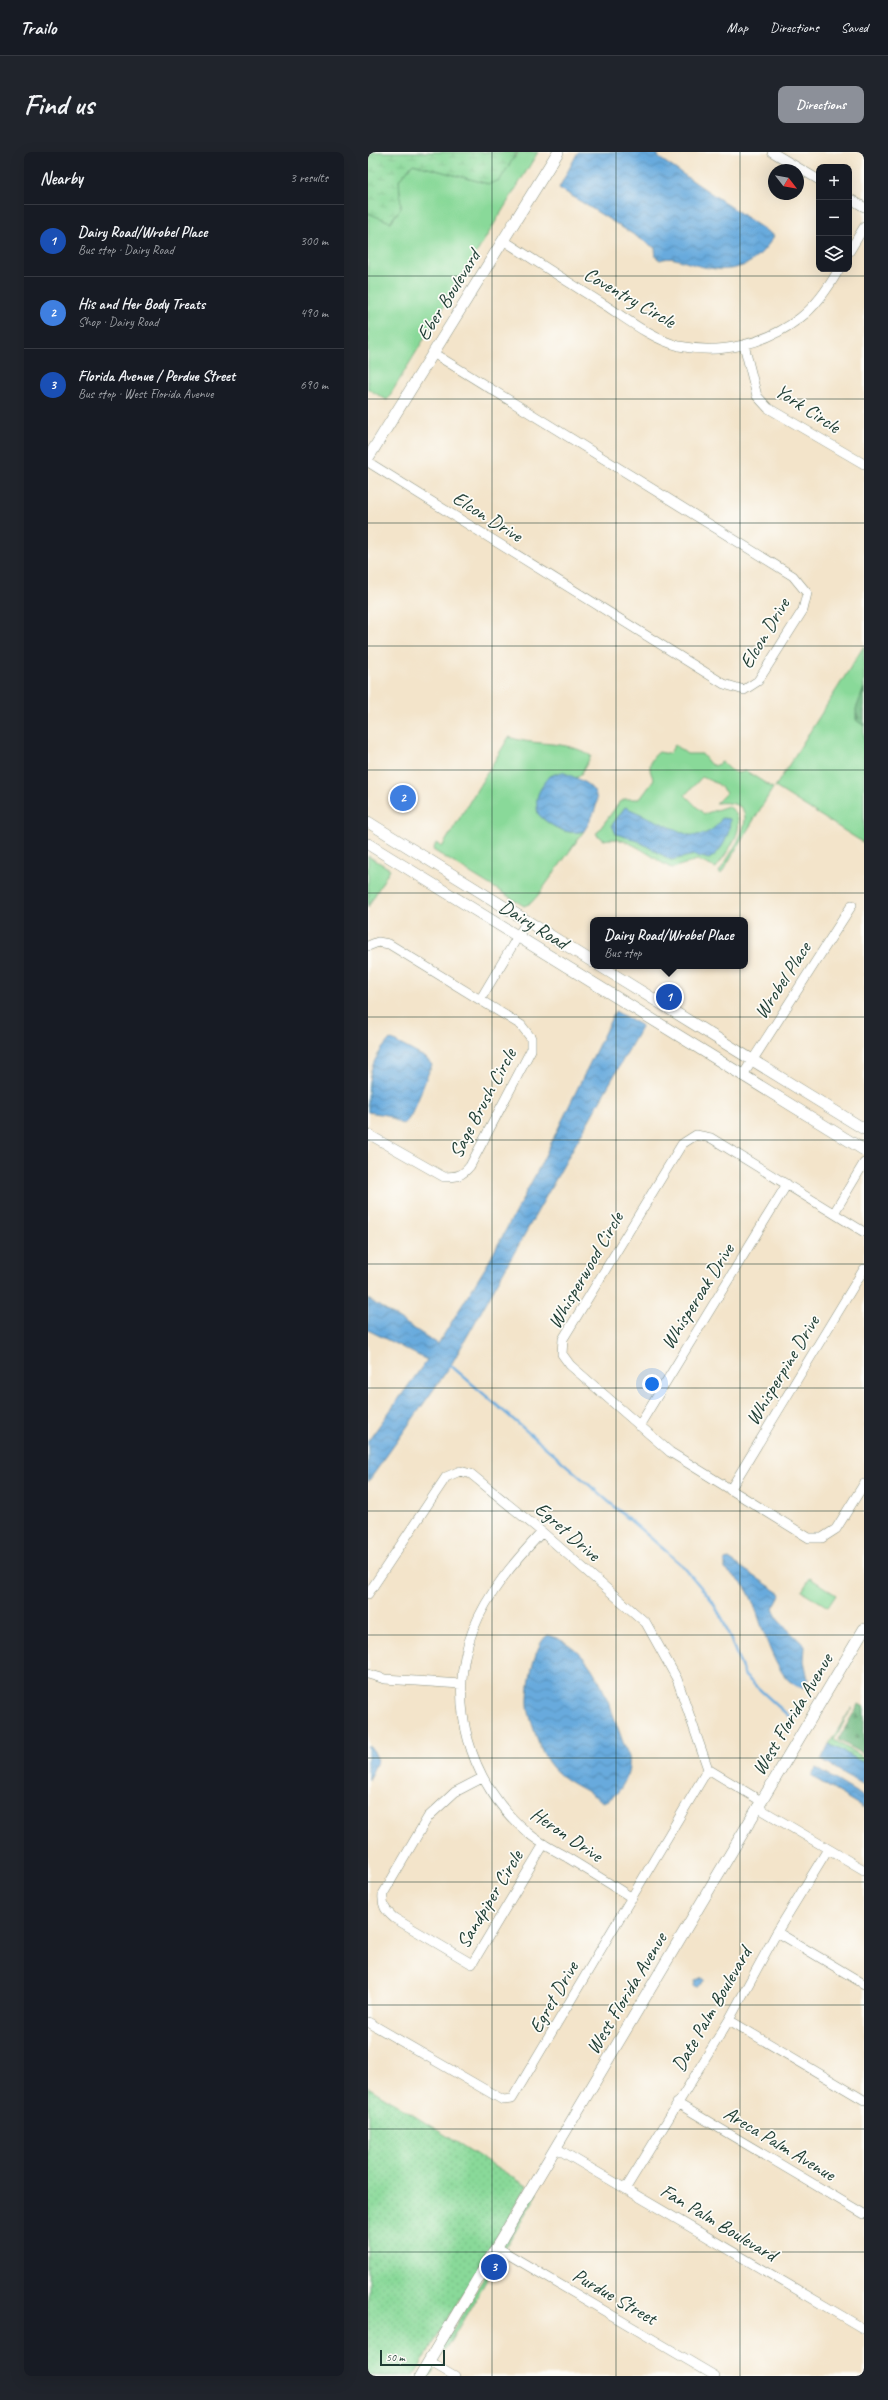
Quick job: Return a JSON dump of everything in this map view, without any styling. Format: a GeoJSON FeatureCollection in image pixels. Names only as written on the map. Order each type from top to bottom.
{"type":"FeatureCollection","features":[{"type":"Feature","properties":{"kind":"street","name":"Eber Boulevard"},"geometry":{"type":"LineString","coordinates":[[368,458],[558,152]]}},
{"type":"Feature","properties":{"kind":"street"},"geometry":{"type":"LineString","coordinates":[[772,152],[816,178]]}},
{"type":"Feature","properties":{"kind":"street"},"geometry":{"type":"LineString","coordinates":[[852,200],[864,208]]}},
{"type":"Feature","properties":{"kind":"street"},"geometry":{"type":"LineString","coordinates":[[852,247],[864,227]]}},
{"type":"Feature","properties":{"kind":"street","name":"Coventry Circle"},"geometry":{"type":"LineString","coordinates":[[503,240],[646,332],[678,345],[712,350],[744,345],[773,334],[800,318],[826,291],[837,272]]}},
{"type":"Feature","properties":{"kind":"street","name":"York Circle"},"geometry":{"type":"LineString","coordinates":[[744,345],[757,396],[768,408],[864,464]]}},
{"type":"Feature","properties":{"kind":"street","name":"Elcon Drive"},"geometry":{"type":"LineString","coordinates":[[368,462],[724,684],[744,690],[758,681],[803,610],[807,593],[793,576],[433,353]]}},
{"type":"Feature","properties":{"kind":"street","name":"Dairy Road"},"geometry":{"type":"LineString","coordinates":[[368,822],[590,960]]}},
{"type":"Feature","properties":{"kind":"street","name":"Dairy Road"},"geometry":{"type":"LineString","coordinates":[[368,844],[864,1150]]}},
{"type":"Feature","properties":{"kind":"street","name":"Wrobel Place"},"geometry":{"type":"LineString","coordinates":[[743,1075],[852,905]]}},
{"type":"Feature","properties":{"kind":"street"},"geometry":{"type":"LineString","coordinates":[[480,1000],[527,921]]}},
{"type":"Feature","properties":{"kind":"street","name":"Sage Brush Circle"},"geometry":{"type":"LineString","coordinates":[[368,946],[378,942],[389,944],[527,1030],[531,1038],[531,1050],[470,1166],[464,1174],[456,1178],[444,1177],[368,1134]]}},
{"type":"Feature","properties":{"kind":"street"},"geometry":{"type":"LineString","coordinates":[[605,969],[864,1129]]}},
{"type":"Feature","properties":{"kind":"street","name":"Whisperwood Circle"},"geometry":{"type":"LineString","coordinates":[[864,1232],[711,1138],[696,1135],[682,1144],[563,1339],[562,1354],[570,1365],[670,1452],[809,1538],[822,1538],[836,1529],[864,1484]]}},
{"type":"Feature","properties":{"kind":"street"},"geometry":{"type":"LineString","coordinates":[[834,1213],[864,1163]]}},
{"type":"Feature","properties":{"kind":"street","name":"Whisperoak Drive"},"geometry":{"type":"LineString","coordinates":[[639,1426],[787,1184]]}},
{"type":"Feature","properties":{"kind":"street","name":"Whisperpine Drive"},"geometry":{"type":"LineString","coordinates":[[730,1490],[864,1269]]}},
{"type":"Feature","properties":{"kind":"street","name":"Egret Drive"},"geometry":{"type":"LineString","coordinates":[[368,1594],[446,1477],[460,1471],[471,1474],[542,1532],[646,1623],[677,1679],[708,1769],[512,2099],[503,2100],[368,2022]]}},
{"type":"Feature","properties":{"kind":"street","name":"Heron Drive"},"geometry":{"type":"LineString","coordinates":[[542,1532],[503,1577],[473,1629],[466,1650],[461,1684],[465,1730],[482,1778],[500,1806],[527,1832],[544,1844],[632,1898]]}},
{"type":"Feature","properties":{"kind":"street","name":"West Florida Avenue"},"geometry":{"type":"LineString","coordinates":[[420,2376],[864,1629]]}},
{"type":"Feature","properties":{"kind":"street"},"geometry":{"type":"LineString","coordinates":[[368,1674],[385,1679],[461,1684]]}},
{"type":"Feature","properties":{"kind":"street"},"geometry":{"type":"LineString","coordinates":[[708,1769],[828,1849],[864,1870]]}},
{"type":"Feature","properties":{"kind":"street","name":"Sandpiper Circle"},"geometry":{"type":"LineString","coordinates":[[482,1778],[455,1792],[428,1817],[383,1894],[382,1904],[386,1910],[394,1918],[472,1964],[544,1844]]}},
{"type":"Feature","properties":{"kind":"street","name":"Date Palm Boulevard"},"geometry":{"type":"LineString","coordinates":[[626,2188],[729,2020],[777,1932],[828,1849]]}},
{"type":"Feature","properties":{"kind":"street"},"geometry":{"type":"LineString","coordinates":[[777,1932],[864,1984]]}},
{"type":"Feature","properties":{"kind":"street"},"geometry":{"type":"LineString","coordinates":[[729,2020],[864,2100]]}},
{"type":"Feature","properties":{"kind":"street","name":"Areca Palm Avenue"},"geometry":{"type":"LineString","coordinates":[[677,2103],[864,2214]]}},
{"type":"Feature","properties":{"kind":"street","name":"Fan Palm Boulevard"},"geometry":{"type":"LineString","coordinates":[[556,2148],[864,2329]]}},
{"type":"Feature","properties":{"kind":"street","name":"Purdue Street"},"geometry":{"type":"LineString","coordinates":[[496,2247],[715,2376]]}},
{"type":"Feature","properties":{"kind":"street"},"geometry":{"type":"LineString","coordinates":[[429,2361],[455,2376]]}},
{"type":"Feature","properties":{"kind":"green space"},"geometry":{"type":"Polygon","coordinates":[[[368,152],[517,152],[500,180],[489,184],[413,164],[399,180],[401,208],[390,222],[368,213],[368,152]]]}},
{"type":"Feature","properties":{"kind":"green space"},"geometry":{"type":"Polygon","coordinates":[[[517,152],[538,152],[387,400],[368,389],[368,213],[391,222],[401,208],[399,180],[413,164],[489,184],[517,155],[517,152]]]}},
{"type":"Feature","properties":{"kind":"green space"},"geometry":{"type":"Polygon","coordinates":[[[864,646],[864,843],[775,787],[864,646]]]}},
{"type":"Feature","properties":{"kind":"green space"},"geometry":{"type":"Polygon","coordinates":[[[864,688],[864,726],[856,720],[856,709],[864,688]]]}},
{"type":"Feature","properties":{"kind":"green space"},"geometry":{"type":"Polygon","coordinates":[[[509,737],[530,742],[571,747],[591,756],[580,776],[575,778],[562,772],[538,814],[559,829],[571,832],[584,831],[539,894],[531,903],[524,906],[433,850],[436,843],[442,847],[509,737]]]}},
{"type":"Feature","properties":{"kind":"green space"},"geometry":{"type":"Polygon","coordinates":[[[675,745],[687,754],[702,754],[710,764],[715,766],[722,762],[735,772],[738,773],[746,771],[773,788],[721,874],[719,872],[739,840],[745,817],[742,809],[733,804],[716,803],[726,793],[718,784],[702,777],[685,795],[704,814],[728,806],[735,813],[738,820],[738,828],[732,845],[716,868],[697,860],[673,868],[669,867],[629,843],[621,840],[604,840],[596,834],[619,803],[625,799],[640,799],[654,780],[650,768],[651,761],[659,752],[669,754],[675,745]]]}},
{"type":"Feature","properties":{"kind":"green space"},"geometry":{"type":"Polygon","coordinates":[[[368,856],[390,869],[368,907],[368,856]]]}},
{"type":"Feature","properties":{"kind":"green space"},"geometry":{"type":"Polygon","coordinates":[[[810,1578],[836,1595],[828,1607],[802,1591],[810,1578]]]}},
{"type":"Feature","properties":{"kind":"green space"},"geometry":{"type":"Polygon","coordinates":[[[859,1704],[864,1707],[864,1754],[838,1740],[859,1704]]]}},
{"type":"Feature","properties":{"kind":"green space"},"geometry":{"type":"Polygon","coordinates":[[[852,1707],[834,1740],[864,1758],[864,1763],[829,1744],[852,1707]]]}},
{"type":"Feature","properties":{"kind":"green space"},"geometry":{"type":"Polygon","coordinates":[[[368,2087],[527,2186],[414,2376],[368,2376],[368,2087]]]}},
{"type":"Feature","properties":{"kind":"green space"},"geometry":{"type":"Polygon","coordinates":[[[536,2191],[538,2193],[430,2376],[425,2376],[536,2191]]]}},
{"type":"Feature","properties":{"kind":"water"},"geometry":{"type":"Polygon","coordinates":[[[578,152],[657,152],[659,158],[774,236],[766,248],[757,257],[738,268],[715,269],[668,258],[660,260],[656,257],[655,248],[559,188],[578,152]]]}},
{"type":"Feature","properties":{"kind":"water"},"geometry":{"type":"Polygon","coordinates":[[[562,772],[585,783],[596,794],[597,801],[595,809],[584,831],[571,832],[559,829],[538,814],[537,798],[540,790],[549,776],[562,772]]]}},
{"type":"Feature","properties":{"kind":"water"},"geometry":{"type":"Polygon","coordinates":[[[625,807],[688,835],[704,834],[712,830],[722,818],[730,819],[730,825],[722,847],[709,859],[694,855],[671,860],[636,840],[616,834],[612,825],[625,807]]]}},
{"type":"Feature","properties":{"kind":"water"},"geometry":{"type":"Polygon","coordinates":[[[615,1011],[642,1026],[451,1365],[368,1482],[368,1441],[427,1360],[368,1330],[368,1299],[438,1344],[487,1265],[539,1168],[615,1011]]]}},
{"type":"Feature","properties":{"kind":"water"},"geometry":{"type":"Polygon","coordinates":[[[390,1039],[426,1058],[432,1065],[415,1106],[407,1121],[403,1125],[386,1115],[368,1112],[368,1089],[373,1064],[390,1039]]]}},
{"type":"Feature","properties":{"kind":"water"},"geometry":{"type":"Polygon","coordinates":[[[729,1559],[781,1594],[773,1609],[779,1621],[805,1646],[804,1661],[808,1679],[803,1688],[792,1683],[783,1674],[775,1661],[747,1590],[740,1581],[725,1569],[725,1560],[729,1559]]]}},
{"type":"Feature","properties":{"kind":"water"},"geometry":{"type":"Polygon","coordinates":[[[548,1635],[566,1643],[580,1654],[592,1669],[609,1703],[629,1757],[628,1770],[624,1784],[615,1795],[603,1802],[561,1776],[555,1770],[546,1758],[535,1731],[528,1704],[529,1683],[534,1659],[543,1640],[548,1635]]]}},
{"type":"Feature","properties":{"kind":"water"},"geometry":{"type":"Polygon","coordinates":[[[829,1744],[864,1763],[864,1785],[821,1760],[829,1744]]]}},
{"type":"Feature","properties":{"kind":"water"},"geometry":{"type":"Polygon","coordinates":[[[368,1746],[373,1750],[378,1760],[368,1780],[368,1746]]]}},
{"type":"Feature","properties":{"kind":"water"},"geometry":{"type":"Polygon","coordinates":[[[816,1768],[864,1797],[864,1808],[811,1776],[816,1768]]]}},
{"type":"Feature","properties":{"kind":"water"},"geometry":{"type":"Polygon","coordinates":[[[702,1978],[705,1980],[697,1987],[694,1986],[695,1980],[702,1978]]]}},
{"type":"Feature","properties":{"kind":"waterway"},"geometry":{"type":"LineString","coordinates":[[449,1364],[682,1565],[710,1598],[723,1620],[745,1676],[792,1719]]}},
{"type":"Feature","properties":{"kind":"place","name":"His and Her Body Treats"},"geometry":{"type":"Point","coordinates":[403,798]}},
{"type":"Feature","properties":{"kind":"place","name":"Dairy Road/Wrobel Place"},"geometry":{"type":"Point","coordinates":[669,997]}},
{"type":"Feature","properties":{"kind":"place","name":"Florida Avenue / Perdue Street"},"geometry":{"type":"Point","coordinates":[494,2267]}}]}
